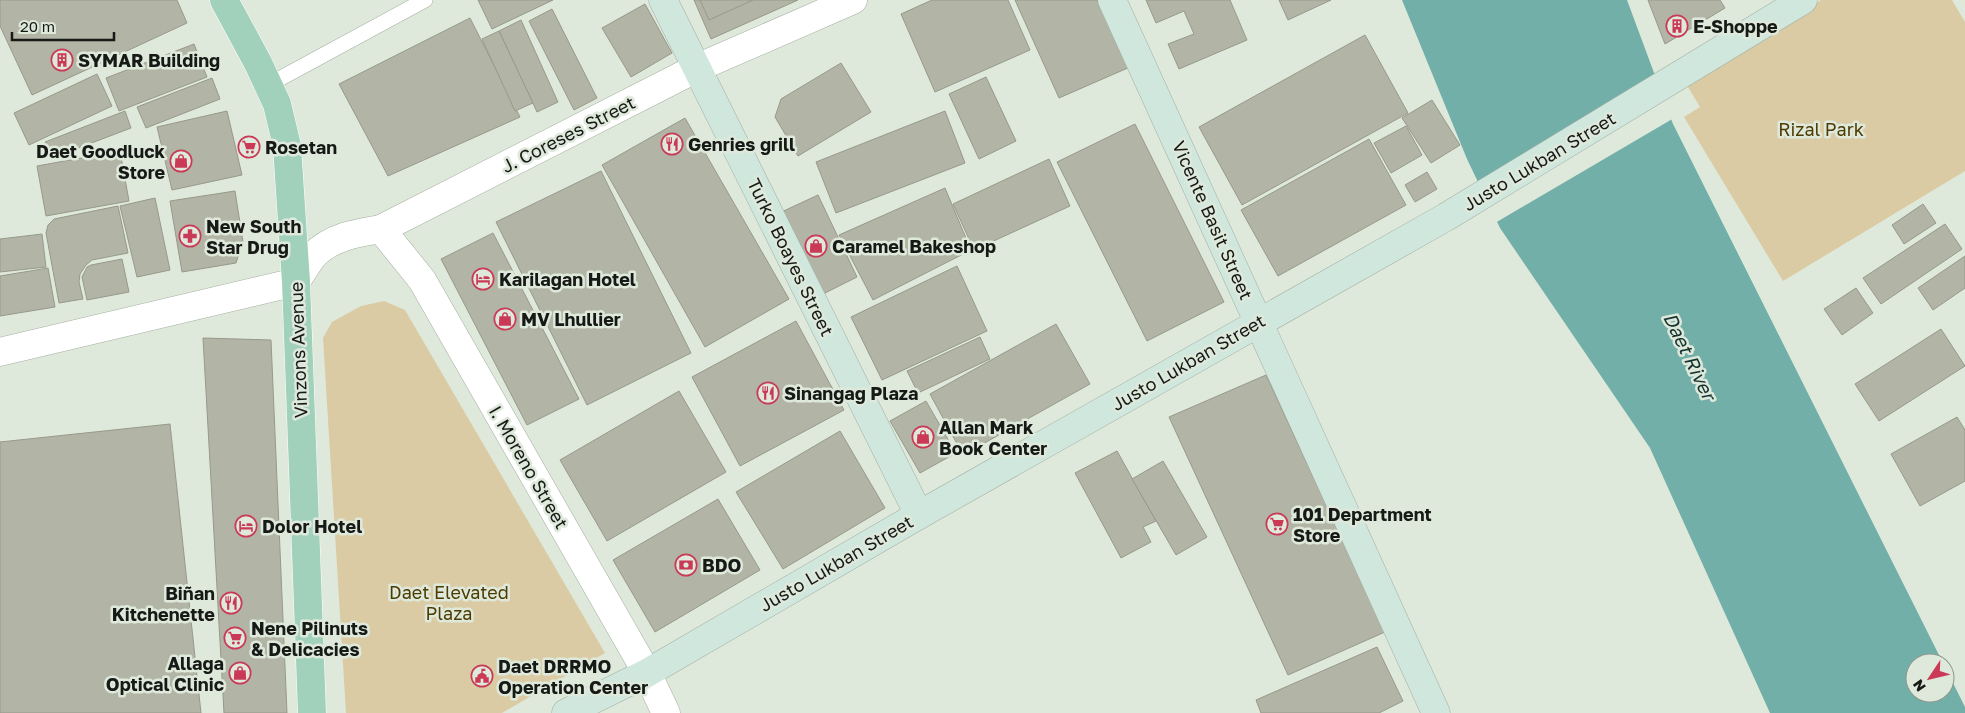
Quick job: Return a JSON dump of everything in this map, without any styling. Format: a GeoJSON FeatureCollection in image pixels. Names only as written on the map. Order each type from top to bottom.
{"type":"FeatureCollection","features":[{"type":"Feature","properties":{"kind":"main road","name":"Vinzons Avenue"},"geometry":{"type":"LineString","coordinates":[[224,0],[277,104],[287,146],[296,282],[312,713]]}},
{"type":"Feature","properties":{"kind":"main road","name":"Turko Boayes Street"},"geometry":{"type":"LineString","coordinates":[[664,0],[919,515]]}},
{"type":"Feature","properties":{"kind":"main road","name":"Vicente Basit Street"},"geometry":{"type":"LineString","coordinates":[[1112,0],[1436,713]]}},
{"type":"Feature","properties":{"kind":"main road","name":"Justo Lukban Street"},"geometry":{"type":"LineString","coordinates":[[566,713],[648,673],[919,515],[1446,217],[1803,0]]}},
{"type":"Feature","properties":{"kind":"street","name":"J. Coreses Street"},"geometry":{"type":"LineString","coordinates":[[296,282],[313,257],[331,242],[354,233],[381,229],[697,68],[853,0]]}},
{"type":"Feature","properties":{"kind":"street","name":"I. Moreno Street"},"geometry":{"type":"LineString","coordinates":[[381,229],[422,280],[648,673],[666,713]]}},
{"type":"Feature","properties":{"kind":"street"},"geometry":{"type":"LineString","coordinates":[[0,352],[296,282]]}},
{"type":"Feature","properties":{"kind":"lane"},"geometry":{"type":"LineString","coordinates":[[268,85],[425,0]]}},
{"type":"Feature","properties":{"kind":"green space","name":"Rizal Park"},"geometry":{"type":"Polygon","coordinates":[[[1821,0],[1952,0],[1965,22],[1965,171],[1783,281],[1684,117],[1700,107],[1685,82],[1821,0]]]}},
{"type":"Feature","properties":{"kind":"green space","name":"Daet Elevated Plaza"},"geometry":{"type":"Polygon","coordinates":[[[384,301],[405,310],[605,653],[502,713],[346,713],[323,338],[332,322],[361,306],[384,301]]]}},
{"type":"Feature","properties":{"kind":"water","name":"Daet River"},"geometry":{"type":"Polygon","coordinates":[[[1402,0],[1627,0],[1673,124],[1938,653],[1905,653],[1905,703],[1955,703],[1955,687],[1965,707],[1965,713],[1770,713],[1650,448],[1500,228],[1467,159],[1402,0]]]}},
{"type":"Feature","properties":{"kind":"pier"},"geometry":{"type":"Polygon","coordinates":[[[1657,74],[1674,118],[1495,223],[1476,182],[1657,74]]]}},
{"type":"Feature","properties":{"kind":"building","name":"SYMAR Building"},"geometry":{"type":"Polygon","coordinates":[[[0,0],[177,0],[187,23],[32,95],[0,26],[0,0]]]}},
{"type":"Feature","properties":{"kind":"building"},"geometry":{"type":"Polygon","coordinates":[[[478,0],[553,0],[492,29],[478,0]]]}},
{"type":"Feature","properties":{"kind":"building"},"geometry":{"type":"Polygon","coordinates":[[[694,0],[798,0],[711,39],[694,0]]]}},
{"type":"Feature","properties":{"kind":"building"},"geometry":{"type":"Polygon","coordinates":[[[700,0],[753,0],[709,20],[700,0]]]}},
{"type":"Feature","properties":{"kind":"building"},"geometry":{"type":"Polygon","coordinates":[[[932,0],[1008,0],[1030,50],[935,92],[901,14],[932,0]]]}},
{"type":"Feature","properties":{"kind":"building"},"geometry":{"type":"Polygon","coordinates":[[[1015,0],[1097,0],[1130,67],[1059,98],[1015,0]]]}},
{"type":"Feature","properties":{"kind":"building"},"geometry":{"type":"Polygon","coordinates":[[[1146,0],[1230,0],[1247,40],[1179,69],[1168,44],[1194,34],[1184,11],[1156,23],[1146,0]]]}},
{"type":"Feature","properties":{"kind":"building"},"geometry":{"type":"Polygon","coordinates":[[[1279,0],[1331,0],[1288,20],[1279,0]]]}},
{"type":"Feature","properties":{"kind":"building","name":"E-Shoppe"},"geometry":{"type":"Polygon","coordinates":[[[1648,0],[1720,0],[1725,8],[1665,44],[1648,0]]]}},
{"type":"Feature","properties":{"kind":"building"},"geometry":{"type":"Polygon","coordinates":[[[645,4],[672,53],[631,77],[602,28],[645,4]]]}},
{"type":"Feature","properties":{"kind":"building"},"geometry":{"type":"Polygon","coordinates":[[[552,9],[597,98],[574,110],[529,21],[552,9]]]}},
{"type":"Feature","properties":{"kind":"building"},"geometry":{"type":"Polygon","coordinates":[[[470,18],[520,117],[388,176],[339,84],[470,18]]]}},
{"type":"Feature","properties":{"kind":"building"},"geometry":{"type":"Polygon","coordinates":[[[521,20],[558,102],[537,112],[499,31],[521,20]]]}},
{"type":"Feature","properties":{"kind":"building"},"geometry":{"type":"Polygon","coordinates":[[[499,31],[533,103],[515,111],[482,39],[499,31]]]}},
{"type":"Feature","properties":{"kind":"building"},"geometry":{"type":"Polygon","coordinates":[[[1365,35],[1408,113],[1242,205],[1199,127],[1365,35]]]}},
{"type":"Feature","properties":{"kind":"building"},"geometry":{"type":"Polygon","coordinates":[[[194,44],[207,77],[119,111],[106,78],[194,44]]]}},
{"type":"Feature","properties":{"kind":"building"},"geometry":{"type":"Polygon","coordinates":[[[841,63],[871,112],[798,156],[775,117],[781,99],[841,63]]]}},
{"type":"Feature","properties":{"kind":"building"},"geometry":{"type":"Polygon","coordinates":[[[97,74],[112,106],[29,145],[14,113],[97,74]]]}},
{"type":"Feature","properties":{"kind":"building"},"geometry":{"type":"Polygon","coordinates":[[[986,77],[1016,141],[979,159],[949,94],[986,77]]]}},
{"type":"Feature","properties":{"kind":"building"},"geometry":{"type":"Polygon","coordinates":[[[212,78],[220,99],[146,128],[137,107],[212,78]]]}},
{"type":"Feature","properties":{"kind":"building"},"geometry":{"type":"Polygon","coordinates":[[[1432,100],[1460,145],[1431,163],[1402,118],[1432,100]]]}},
{"type":"Feature","properties":{"kind":"building"},"geometry":{"type":"Polygon","coordinates":[[[125,111],[131,128],[52,158],[45,142],[125,111]]]}},
{"type":"Feature","properties":{"kind":"building"},"geometry":{"type":"Polygon","coordinates":[[[227,111],[242,175],[172,190],[157,127],[227,111]]]}},
{"type":"Feature","properties":{"kind":"building"},"geometry":{"type":"Polygon","coordinates":[[[945,111],[965,163],[836,213],[816,162],[945,111]]]}},
{"type":"Feature","properties":{"kind":"building"},"geometry":{"type":"Polygon","coordinates":[[[685,118],[789,299],[705,347],[602,165],[685,118]]]}},
{"type":"Feature","properties":{"kind":"building"},"geometry":{"type":"Polygon","coordinates":[[[1135,124],[1224,302],[1147,341],[1057,162],[1135,124]]]}},
{"type":"Feature","properties":{"kind":"building"},"geometry":{"type":"Polygon","coordinates":[[[1406,126],[1422,155],[1391,173],[1374,143],[1406,126]]]}},
{"type":"Feature","properties":{"kind":"building"},"geometry":{"type":"Polygon","coordinates":[[[1369,139],[1406,205],[1278,276],[1241,210],[1369,139]]]}},
{"type":"Feature","properties":{"kind":"building"},"geometry":{"type":"Polygon","coordinates":[[[120,151],[129,201],[46,216],[37,166],[120,151]]]}},
{"type":"Feature","properties":{"kind":"building"},"geometry":{"type":"Polygon","coordinates":[[[1049,159],[1070,206],[974,250],[953,204],[1049,159]]]}},
{"type":"Feature","properties":{"kind":"building"},"geometry":{"type":"Polygon","coordinates":[[[601,171],[691,353],[587,405],[496,222],[601,171]]]}},
{"type":"Feature","properties":{"kind":"building"},"geometry":{"type":"Polygon","coordinates":[[[1427,172],[1437,189],[1415,202],[1405,185],[1427,172]]]}},
{"type":"Feature","properties":{"kind":"building"},"geometry":{"type":"Polygon","coordinates":[[[945,188],[971,250],[873,300],[839,235],[945,188]]]}},
{"type":"Feature","properties":{"kind":"building"},"geometry":{"type":"Polygon","coordinates":[[[235,191],[243,242],[236,263],[182,272],[170,201],[235,191]]]}},
{"type":"Feature","properties":{"kind":"building","name":"Caramel Bakeshop"},"geometry":{"type":"Polygon","coordinates":[[[818,195],[857,277],[815,298],[775,215],[818,195]]]}},
{"type":"Feature","properties":{"kind":"building"},"geometry":{"type":"Polygon","coordinates":[[[155,198],[170,270],[137,277],[120,206],[155,198]]]}},
{"type":"Feature","properties":{"kind":"building"},"geometry":{"type":"Polygon","coordinates":[[[1923,204],[1936,223],[1904,244],[1892,225],[1923,204]]]}},
{"type":"Feature","properties":{"kind":"building"},"geometry":{"type":"Polygon","coordinates":[[[118,206],[128,253],[92,260],[80,274],[79,282],[83,299],[59,303],[46,233],[48,225],[54,219],[118,206]]]}},
{"type":"Feature","properties":{"kind":"building"},"geometry":{"type":"Polygon","coordinates":[[[1945,224],[1962,249],[1881,304],[1863,278],[1945,224]]]}},
{"type":"Feature","properties":{"kind":"building"},"geometry":{"type":"Polygon","coordinates":[[[493,233],[579,399],[527,425],[441,259],[493,233]]]}},
{"type":"Feature","properties":{"kind":"building"},"geometry":{"type":"Polygon","coordinates":[[[42,234],[46,267],[0,272],[0,239],[42,234]]]}},
{"type":"Feature","properties":{"kind":"building"},"geometry":{"type":"Polygon","coordinates":[[[1965,256],[1965,288],[1933,310],[1918,288],[1965,256]]]}},
{"type":"Feature","properties":{"kind":"building"},"geometry":{"type":"Polygon","coordinates":[[[122,259],[129,292],[87,300],[82,277],[87,267],[122,259]]]}},
{"type":"Feature","properties":{"kind":"building"},"geometry":{"type":"Polygon","coordinates":[[[957,266],[987,331],[882,380],[851,317],[957,266]]]}},
{"type":"Feature","properties":{"kind":"building"},"geometry":{"type":"Polygon","coordinates":[[[48,268],[55,307],[0,316],[0,276],[48,268]]]}},
{"type":"Feature","properties":{"kind":"building"},"geometry":{"type":"Polygon","coordinates":[[[1856,288],[1873,313],[1842,335],[1824,309],[1856,288]]]}},
{"type":"Feature","properties":{"kind":"building","name":"Sinangag Plaza"},"geometry":{"type":"Polygon","coordinates":[[[796,321],[844,410],[740,466],[692,377],[796,321]]]}},
{"type":"Feature","properties":{"kind":"building"},"geometry":{"type":"Polygon","coordinates":[[[1056,324],[1090,384],[963,455],[930,394],[1056,324]]]}},
{"type":"Feature","properties":{"kind":"building"},"geometry":{"type":"Polygon","coordinates":[[[1941,329],[1965,366],[1879,421],[1855,384],[1941,329]]]}},
{"type":"Feature","properties":{"kind":"building"},"geometry":{"type":"Polygon","coordinates":[[[980,337],[990,359],[918,393],[907,371],[980,337]]]}},
{"type":"Feature","properties":{"kind":"building","name":"Dolor Hotel"},"geometry":{"type":"Polygon","coordinates":[[[203,338],[271,340],[287,713],[224,713],[203,338]]]}},
{"type":"Feature","properties":{"kind":"building","name":"101 Department Store"},"geometry":{"type":"Polygon","coordinates":[[[1266,375],[1385,632],[1288,675],[1169,417],[1266,375]]]}},
{"type":"Feature","properties":{"kind":"building"},"geometry":{"type":"Polygon","coordinates":[[[679,391],[726,472],[607,541],[560,460],[679,391]]]}},
{"type":"Feature","properties":{"kind":"building","name":"Allan Mark Book Center"},"geometry":{"type":"Polygon","coordinates":[[[926,401],[956,453],[920,473],[890,421],[926,401]]]}},
{"type":"Feature","properties":{"kind":"building"},"geometry":{"type":"Polygon","coordinates":[[[1957,417],[1965,430],[1965,481],[1920,506],[1891,454],[1957,417]]]}},
{"type":"Feature","properties":{"kind":"building"},"geometry":{"type":"Polygon","coordinates":[[[170,424],[201,713],[0,713],[0,442],[170,424]]]}},
{"type":"Feature","properties":{"kind":"building"},"geometry":{"type":"Polygon","coordinates":[[[840,431],[885,508],[783,569],[736,492],[840,431]]]}},
{"type":"Feature","properties":{"kind":"building"},"geometry":{"type":"Polygon","coordinates":[[[1117,451],[1156,521],[1143,527],[1151,542],[1121,558],[1075,473],[1117,451]]]}},
{"type":"Feature","properties":{"kind":"building"},"geometry":{"type":"Polygon","coordinates":[[[1163,461],[1207,537],[1176,555],[1132,479],[1163,461]]]}},
{"type":"Feature","properties":{"kind":"building","name":"BDO"},"geometry":{"type":"Polygon","coordinates":[[[718,499],[760,570],[655,632],[613,560],[718,499]]]}},
{"type":"Feature","properties":{"kind":"building"},"geometry":{"type":"Polygon","coordinates":[[[1377,647],[1403,701],[1379,713],[1261,713],[1256,700],[1377,647]]]}},
{"type":"Feature","properties":{"kind":"place","name":"E-Shoppe"},"geometry":{"type":"Point","coordinates":[1677,26]}},
{"type":"Feature","properties":{"kind":"place","name":"SYMAR Building"},"geometry":{"type":"Point","coordinates":[62,60]}},
{"type":"Feature","properties":{"kind":"place","name":"Genries grill"},"geometry":{"type":"Point","coordinates":[672,144]}},
{"type":"Feature","properties":{"kind":"place","name":"Rosetan"},"geometry":{"type":"Point","coordinates":[249,147]}},
{"type":"Feature","properties":{"kind":"place","name":"Daet Goodluck Store"},"geometry":{"type":"Point","coordinates":[181,161]}},
{"type":"Feature","properties":{"kind":"place","name":"New South Star Drug"},"geometry":{"type":"Point","coordinates":[190,236]}},
{"type":"Feature","properties":{"kind":"place","name":"Caramel Bakeshop"},"geometry":{"type":"Point","coordinates":[816,246]}},
{"type":"Feature","properties":{"kind":"place","name":"Karilagan Hotel"},"geometry":{"type":"Point","coordinates":[483,279]}},
{"type":"Feature","properties":{"kind":"place","name":"MV Lhullier"},"geometry":{"type":"Point","coordinates":[505,319]}},
{"type":"Feature","properties":{"kind":"place","name":"Sinangag Plaza"},"geometry":{"type":"Point","coordinates":[768,393]}},
{"type":"Feature","properties":{"kind":"place","name":"Allan Mark Book Center"},"geometry":{"type":"Point","coordinates":[923,437]}},
{"type":"Feature","properties":{"kind":"place","name":"101 Department Store"},"geometry":{"type":"Point","coordinates":[1277,524]}},
{"type":"Feature","properties":{"kind":"place","name":"Dolor Hotel"},"geometry":{"type":"Point","coordinates":[246,526]}},
{"type":"Feature","properties":{"kind":"place","name":"BDO"},"geometry":{"type":"Point","coordinates":[686,565]}},
{"type":"Feature","properties":{"kind":"place","name":"Biñan Kitchenette"},"geometry":{"type":"Point","coordinates":[231,603]}},
{"type":"Feature","properties":{"kind":"place","name":"Nene Pilinuts & Delicacies"},"geometry":{"type":"Point","coordinates":[235,638]}},
{"type":"Feature","properties":{"kind":"place","name":"Allaga Optical Clinic"},"geometry":{"type":"Point","coordinates":[240,673]}},
{"type":"Feature","properties":{"kind":"place","name":"Daet DRRMO Operation Center"},"geometry":{"type":"Point","coordinates":[482,676]}}]}
